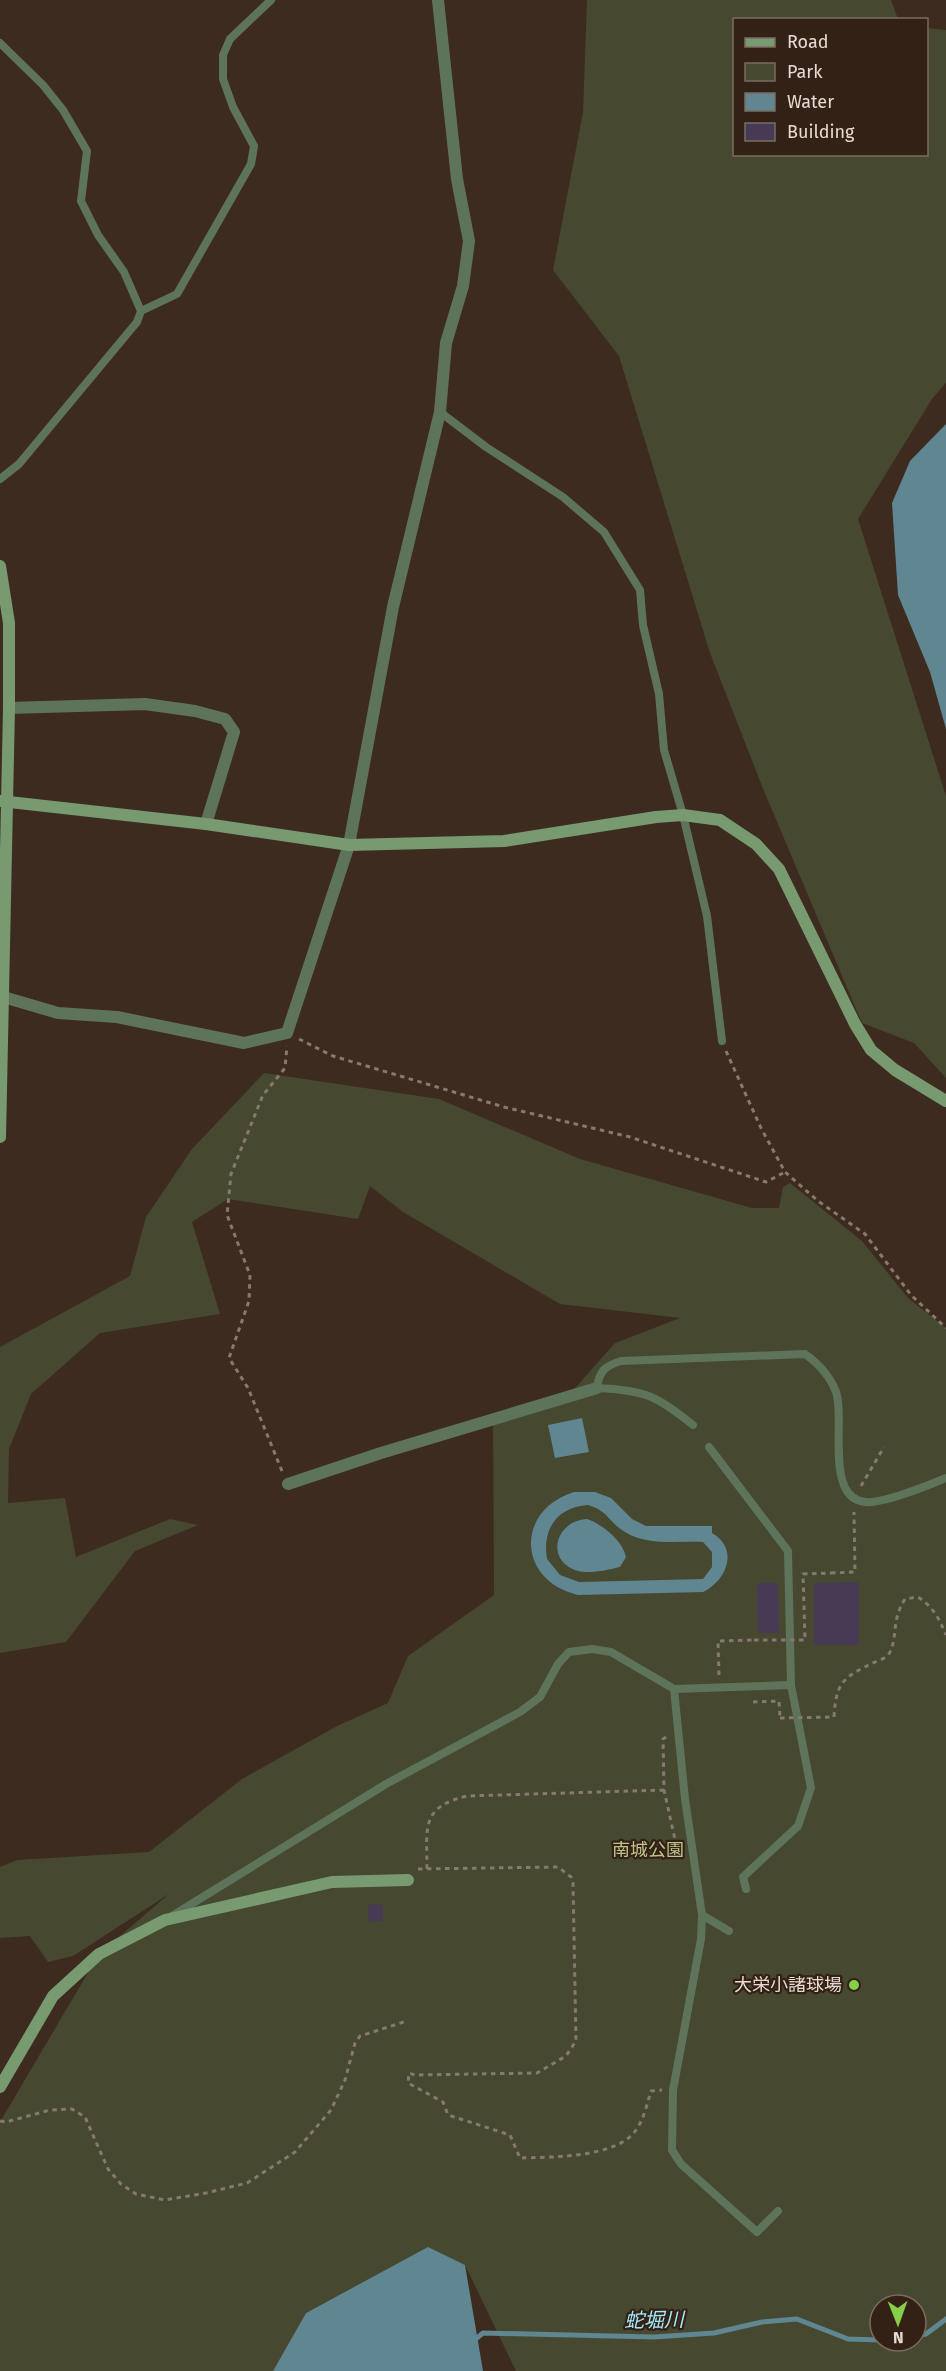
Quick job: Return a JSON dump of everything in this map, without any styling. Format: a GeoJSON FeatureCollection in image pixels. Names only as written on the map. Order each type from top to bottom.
{"type":"FeatureCollection","features":[{"type":"Feature","properties":{"kind":"street"},"geometry":{"type":"LineString","coordinates":[[2,996],[58,1012],[117,1017],[244,1043],[287,1033],[349,845],[393,607],[440,412],[446,343],[463,286],[469,241],[457,179],[438,0]]}},
{"type":"Feature","properties":{"kind":"street"},"geometry":{"type":"LineString","coordinates":[[0,566],[9,623],[9,708],[3,801],[0,1137]]}},
{"type":"Feature","properties":{"kind":"street"},"geometry":{"type":"LineString","coordinates":[[9,708],[145,704],[195,711],[225,719],[234,732],[206,824]]}},
{"type":"Feature","properties":{"kind":"street"},"geometry":{"type":"LineString","coordinates":[[3,801],[206,824],[349,845],[504,842],[645,818],[683,815],[720,820],[756,844],[779,869],[855,1024],[872,1050],[895,1070],[946,1101]]}},
{"type":"Feature","properties":{"kind":"street"},"geometry":{"type":"LineString","coordinates":[[288,1484],[392,1449],[597,1388]]}},
{"type":"Feature","properties":{"kind":"street"},"geometry":{"type":"LineString","coordinates":[[0,2087],[53,1996],[99,1954],[165,1920],[332,1882],[408,1880]]}},
{"type":"Feature","properties":{"kind":"lane"},"geometry":{"type":"LineString","coordinates":[[0,479],[20,464],[136,322],[141,311],[177,294],[250,165],[254,146],[226,89],[223,55],[230,39],[271,0]]}},
{"type":"Feature","properties":{"kind":"lane"},"geometry":{"type":"LineString","coordinates":[[0,43],[43,85],[63,110],[87,151],[81,201],[98,235],[124,272],[141,311]]}},
{"type":"Feature","properties":{"kind":"lane"},"geometry":{"type":"LineString","coordinates":[[440,412],[486,447],[563,497],[604,532],[640,590],[643,625],[659,694],[664,750],[683,815],[707,916],[722,1041]]}},
{"type":"Feature","properties":{"kind":"lane"},"geometry":{"type":"LineString","coordinates":[[693,1425],[657,1398],[638,1391],[597,1388],[599,1374],[608,1365],[621,1361],[805,1354],[820,1364],[837,1394],[840,1471],[844,1489],[854,1497],[870,1503],[946,1478]]}},
{"type":"Feature","properties":{"kind":"lane"},"geometry":{"type":"LineString","coordinates":[[709,1447],[788,1551],[791,1685],[811,1788],[798,1826],[743,1877],[746,1889]]}},
{"type":"Feature","properties":{"kind":"lane"},"geometry":{"type":"LineString","coordinates":[[165,1920],[386,1784],[520,1713],[540,1697],[558,1664],[569,1652],[592,1649],[610,1652],[656,1676],[674,1689],[791,1685]]}},
{"type":"Feature","properties":{"kind":"lane"},"geometry":{"type":"LineString","coordinates":[[674,1689],[685,1799],[702,1916],[701,1939],[673,2090],[672,2150],[681,2164],[757,2232],[778,2211]]}},
{"type":"Feature","properties":{"kind":"lane"},"geometry":{"type":"LineString","coordinates":[[702,1916],[729,1931]]}},
{"type":"Feature","properties":{"kind":"path"},"geometry":{"type":"LineString","coordinates":[[288,1484],[248,1388],[230,1358],[249,1301],[250,1275],[227,1215],[231,1174],[263,1095],[285,1068],[287,1033],[333,1056],[504,1107],[630,1137],[766,1182],[785,1172]]}},
{"type":"Feature","properties":{"kind":"path"},"geometry":{"type":"LineString","coordinates":[[722,1041],[761,1128],[785,1172],[818,1200],[865,1234],[911,1295],[946,1328]]}},
{"type":"Feature","properties":{"kind":"path"},"geometry":{"type":"LineString","coordinates":[[854,1497],[884,1446]]}},
{"type":"Feature","properties":{"kind":"path"},"geometry":{"type":"LineString","coordinates":[[719,1687],[718,1641],[805,1640],[803,1574],[855,1572],[854,1522]]}},
{"type":"Feature","properties":{"kind":"path"},"geometry":{"type":"LineString","coordinates":[[753,1702],[779,1701],[780,1718],[834,1717],[838,1689],[844,1678],[884,1658],[890,1651],[896,1613],[905,1599],[918,1597],[926,1602],[936,1613],[946,1635]]}},
{"type":"Feature","properties":{"kind":"path"},"geometry":{"type":"LineString","coordinates":[[427,1869],[427,1831],[430,1816],[441,1803],[467,1796],[664,1790]]}},
{"type":"Feature","properties":{"kind":"path"},"geometry":{"type":"LineString","coordinates":[[417,1869],[558,1867],[571,1877],[573,1883],[576,2041],[566,2056],[537,2073],[415,2075],[409,2073],[408,2083],[443,2102],[448,2115],[510,2135],[520,2158],[570,2155],[605,2149],[622,2142],[635,2132],[651,2091],[673,2090]]}},
{"type":"Feature","properties":{"kind":"path"},"geometry":{"type":"LineString","coordinates":[[0,2121],[6,2122],[50,2110],[72,2109],[85,2117],[108,2169],[121,2184],[136,2194],[165,2200],[206,2193],[247,2183],[295,2151],[332,2109],[345,2080],[355,2043],[360,2036],[407,2022]]}},
{"type":"Feature","properties":{"kind":"green space"},"geometry":{"type":"Polygon","coordinates":[[[587,0],[891,0],[898,18],[733,18],[733,156],[928,156],[928,28],[946,30],[946,383],[932,399],[858,519],[946,796],[946,1078],[914,1043],[862,1023],[764,791],[710,653],[619,356],[553,270],[583,112],[587,0]]]}},
{"type":"Feature","properties":{"kind":"green space","name":"南城公園"},"geometry":{"type":"Polygon","coordinates":[[[264,1073],[439,1099],[580,1159],[752,1208],[779,1208],[783,1187],[790,1183],[862,1241],[908,1298],[946,1328],[946,2371],[516,2371],[465,2265],[428,2248],[306,2313],[273,2371],[0,2371],[0,2122],[99,1954],[169,1894],[73,1956],[48,1962],[30,1936],[0,1938],[0,1867],[17,1860],[149,1852],[242,1779],[337,1726],[388,1703],[408,1656],[494,1595],[493,1418],[568,1396],[615,1343],[680,1318],[560,1304],[403,1212],[370,1186],[358,1219],[228,1199],[192,1222],[220,1314],[100,1333],[31,1394],[9,1449],[8,1503],[65,1498],[76,1557],[170,1519],[198,1525],[135,1551],[66,1642],[0,1653],[0,1347],[130,1276],[146,1217],[192,1149],[264,1073]]]}},
{"type":"Feature","properties":{"kind":"water"},"geometry":{"type":"Polygon","coordinates":[[[946,424],[946,729],[930,672],[898,595],[892,503],[910,461],[946,424]]]}},
{"type":"Feature","properties":{"kind":"water"},"geometry":{"type":"Polygon","coordinates":[[[582,1418],[589,1452],[555,1458],[548,1425],[582,1418]]]}},
{"type":"Feature","properties":{"kind":"water"},"geometry":{"type":"Polygon","coordinates":[[[574,1492],[595,1492],[611,1498],[632,1519],[646,1526],[712,1526],[712,1533],[726,1547],[727,1564],[718,1580],[703,1592],[578,1595],[558,1587],[543,1576],[534,1561],[531,1545],[533,1529],[541,1514],[555,1501],[574,1492]],[[588,1505],[568,1510],[560,1515],[550,1529],[546,1548],[547,1559],[560,1575],[579,1582],[703,1579],[712,1567],[712,1552],[703,1542],[663,1542],[643,1539],[620,1529],[605,1514],[588,1505]]]}},
{"type":"Feature","properties":{"kind":"water"},"geometry":{"type":"Polygon","coordinates":[[[587,1519],[605,1529],[621,1545],[626,1557],[620,1567],[583,1572],[568,1566],[561,1559],[558,1542],[561,1534],[576,1521],[587,1519]]]}},
{"type":"Feature","properties":{"kind":"water"},"geometry":{"type":"Polygon","coordinates":[[[428,2247],[465,2265],[483,2371],[273,2371],[306,2313],[428,2247]]]}},
{"type":"Feature","properties":{"kind":"building"},"geometry":{"type":"Polygon","coordinates":[[[859,1582],[859,1645],[814,1645],[814,1583],[859,1582]]]}},
{"type":"Feature","properties":{"kind":"building"},"geometry":{"type":"Polygon","coordinates":[[[757,1583],[778,1583],[779,1633],[758,1633],[757,1583]]]}},
{"type":"Feature","properties":{"kind":"building"},"geometry":{"type":"Polygon","coordinates":[[[382,1904],[383,1921],[369,1922],[368,1905],[382,1904]]]}},
{"type":"Feature","properties":{"kind":"waterway","name":"蛇堀川"},"geometry":{"type":"LineString","coordinates":[[472,2342],[483,2333],[654,2337],[714,2333],[762,2322],[797,2319],[848,2339],[868,2340]]}},
{"type":"Feature","properties":{"kind":"waterway","name":"蛇堀川"},"geometry":{"type":"LineString","coordinates":[[928,2332],[946,2319]]}},
{"type":"Feature","properties":{"kind":"place","name":"大栄小諸球場"},"geometry":{"type":"Point","coordinates":[854,1985]}}]}
